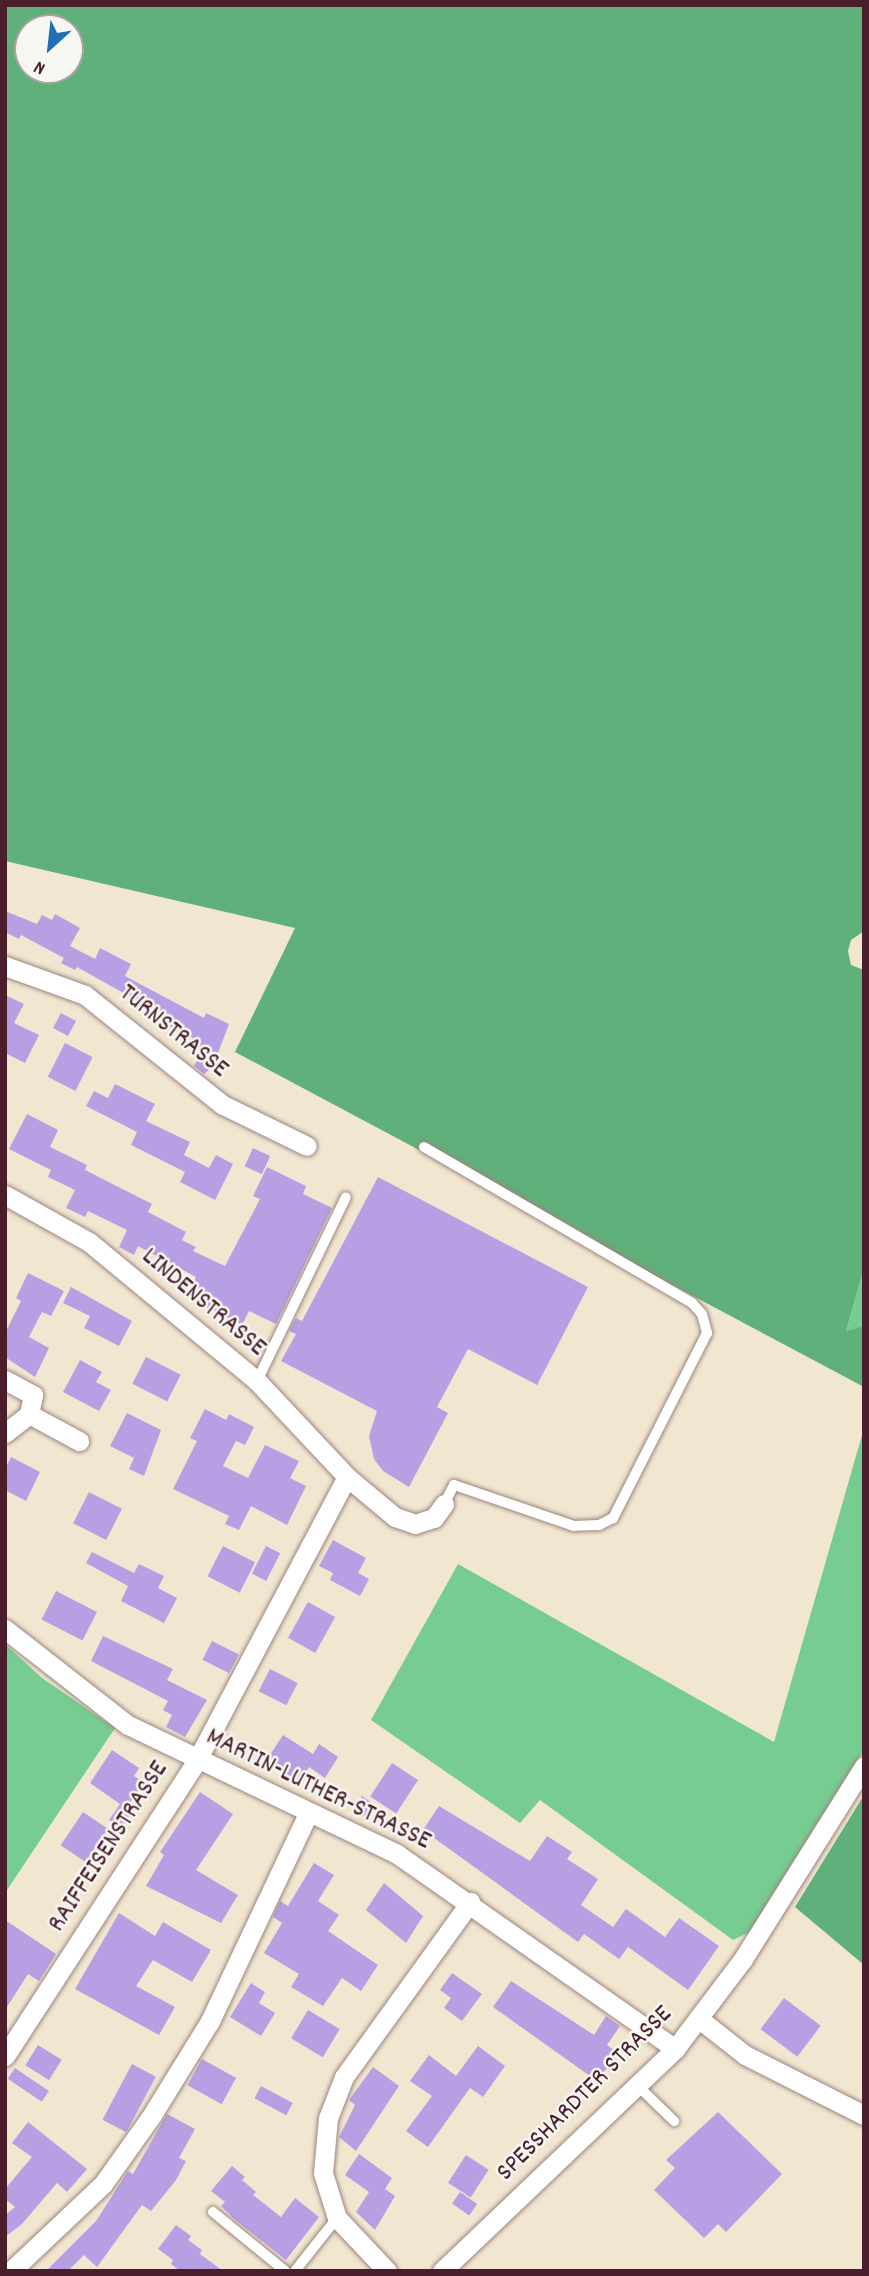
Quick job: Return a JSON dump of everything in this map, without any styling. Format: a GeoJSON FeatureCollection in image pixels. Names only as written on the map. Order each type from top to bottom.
{"type":"FeatureCollection","features":[{"type":"Feature","properties":{"kind":"street","name":"TURNSTRASSE"},"geometry":{"type":"LineString","coordinates":[[5,965],[85,995],[223,1105],[307,1146]]}},
{"type":"Feature","properties":{"kind":"street","name":"LINDENSTRASSE"},"geometry":{"type":"LineString","coordinates":[[5,1195],[89,1242],[257,1381],[347,1477],[395,1517],[415,1524],[433,1517],[444,1504]]}},
{"type":"Feature","properties":{"kind":"street"},"geometry":{"type":"LineString","coordinates":[[5,1380],[33,1395],[29,1414],[5,1433]]}},
{"type":"Feature","properties":{"kind":"street"},"geometry":{"type":"LineString","coordinates":[[29,1414],[79,1441]]}},
{"type":"Feature","properties":{"kind":"street","name":"RAIFFEISENSTRASSE"},"geometry":{"type":"LineString","coordinates":[[5,2056],[197,1760],[347,1477]]}},
{"type":"Feature","properties":{"kind":"street","name":"MARTIN-LUTHER-STRASSE"},"geometry":{"type":"LineString","coordinates":[[5,1629],[128,1725],[308,1814],[397,1853],[675,2049]]}},
{"type":"Feature","properties":{"kind":"street","name":"SPESSHARDTER STRASSE"},"geometry":{"type":"LineString","coordinates":[[442,2271],[675,2049],[743,1959],[864,1766]]}},
{"type":"Feature","properties":{"kind":"street"},"geometry":{"type":"LineString","coordinates":[[11,2271],[103,2184],[152,2115],[211,2021],[308,1814]]}},
{"type":"Feature","properties":{"kind":"street"},"geometry":{"type":"LineString","coordinates":[[387,2271],[337,2218],[323,2173],[323,2145],[335,2094],[470,1902]]}},
{"type":"Feature","properties":{"kind":"street"},"geometry":{"type":"LineString","coordinates":[[698,2018],[745,2055],[864,2115]]}},
{"type":"Feature","properties":{"kind":"lane"},"geometry":{"type":"LineString","coordinates":[[424,1147],[692,1303],[702,1314],[707,1333],[613,1518],[599,1525],[574,1526],[454,1485],[444,1504]]}},
{"type":"Feature","properties":{"kind":"lane"},"geometry":{"type":"LineString","coordinates":[[257,1381],[346,1197]]}},
{"type":"Feature","properties":{"kind":"lane"},"geometry":{"type":"LineString","coordinates":[[637,2085],[674,2121]]}},
{"type":"Feature","properties":{"kind":"lane"},"geometry":{"type":"LineString","coordinates":[[213,2212],[285,2271]]}},
{"type":"Feature","properties":{"kind":"lane"},"geometry":{"type":"LineString","coordinates":[[295,2271],[337,2218]]}},
{"type":"Feature","properties":{"kind":"green space"},"geometry":{"type":"Polygon","coordinates":[[[5,5],[864,5],[864,931],[851,940],[848,951],[851,965],[864,970],[864,1268],[846,1331],[864,1326],[864,1387],[235,1052],[295,928],[5,861],[5,5]]]}},
{"type":"Feature","properties":{"kind":"green space"},"geometry":{"type":"Polygon","coordinates":[[[864,1268],[864,1326],[846,1331],[864,1268]]]}},
{"type":"Feature","properties":{"kind":"green space"},"geometry":{"type":"Polygon","coordinates":[[[864,1428],[864,1750],[758,1928],[733,1940],[540,1800],[520,1823],[371,1720],[458,1564],[774,1742],[864,1428]]]}},
{"type":"Feature","properties":{"kind":"green space"},"geometry":{"type":"Polygon","coordinates":[[[5,1644],[42,1678],[115,1728],[5,1893],[5,1644]]]}},
{"type":"Feature","properties":{"kind":"green space"},"geometry":{"type":"Polygon","coordinates":[[[864,1795],[864,1965],[795,1907],[864,1795]]]}},
{"type":"Feature","properties":{"kind":"building"},"geometry":{"type":"Polygon","coordinates":[[[5,911],[37,924],[42,915],[52,920],[55,914],[80,928],[70,946],[95,959],[100,948],[131,964],[125,976],[204,1018],[206,1013],[229,1024],[213,1066],[204,1074],[194,1066],[202,1051],[190,1045],[193,1038],[148,1015],[152,1009],[77,967],[75,970],[61,963],[64,958],[21,935],[19,939],[5,932],[5,911]]]}},
{"type":"Feature","properties":{"kind":"building"},"geometry":{"type":"Polygon","coordinates":[[[5,995],[24,1004],[14,1023],[39,1035],[25,1063],[5,1053],[5,995]]]}},
{"type":"Feature","properties":{"kind":"building"},"geometry":{"type":"Polygon","coordinates":[[[61,1013],[76,1021],[68,1036],[53,1028],[61,1013]]]}},
{"type":"Feature","properties":{"kind":"building"},"geometry":{"type":"Polygon","coordinates":[[[65,1043],[93,1057],[75,1091],[48,1077],[65,1043]]]}},
{"type":"Feature","properties":{"kind":"building"},"geometry":{"type":"Polygon","coordinates":[[[115,1084],[155,1104],[146,1121],[190,1142],[184,1155],[209,1168],[216,1155],[233,1164],[215,1200],[180,1182],[185,1172],[131,1145],[137,1132],[86,1106],[94,1091],[108,1098],[115,1084]]]}},
{"type":"Feature","properties":{"kind":"building"},"geometry":{"type":"Polygon","coordinates":[[[27,1114],[58,1130],[50,1147],[87,1165],[85,1170],[152,1204],[148,1212],[186,1232],[182,1240],[196,1247],[193,1251],[225,1266],[260,1199],[253,1196],[267,1167],[306,1186],[303,1194],[332,1208],[276,1324],[249,1311],[242,1325],[186,1297],[196,1277],[138,1246],[134,1255],[119,1247],[127,1230],[88,1211],[85,1217],[66,1208],[75,1190],[48,1177],[51,1170],[9,1149],[27,1114]]]}},
{"type":"Feature","properties":{"kind":"building"},"geometry":{"type":"Polygon","coordinates":[[[253,1148],[270,1156],[262,1174],[245,1166],[253,1148]]]}},
{"type":"Feature","properties":{"kind":"building"},"geometry":{"type":"Polygon","coordinates":[[[378,1177],[588,1287],[537,1385],[468,1349],[437,1407],[448,1413],[409,1487],[383,1471],[374,1459],[369,1436],[377,1411],[281,1361],[296,1334],[289,1331],[296,1318],[302,1321],[378,1177]]]}},
{"type":"Feature","properties":{"kind":"building"},"geometry":{"type":"Polygon","coordinates":[[[28,1273],[64,1291],[51,1316],[42,1312],[29,1337],[49,1348],[35,1377],[5,1357],[5,1333],[21,1301],[16,1298],[28,1273]]]}},
{"type":"Feature","properties":{"kind":"building"},"geometry":{"type":"Polygon","coordinates":[[[71,1287],[132,1321],[119,1346],[84,1328],[90,1316],[63,1303],[71,1287]]]}},
{"type":"Feature","properties":{"kind":"building"},"geometry":{"type":"Polygon","coordinates":[[[146,1357],[181,1375],[167,1401],[132,1384],[146,1357]]]}},
{"type":"Feature","properties":{"kind":"building"},"geometry":{"type":"Polygon","coordinates":[[[80,1360],[102,1372],[96,1382],[111,1390],[99,1411],[63,1392],[80,1360]]]}},
{"type":"Feature","properties":{"kind":"building"},"geometry":{"type":"Polygon","coordinates":[[[205,1409],[226,1420],[229,1414],[254,1427],[245,1445],[236,1441],[223,1466],[248,1478],[265,1445],[299,1461],[290,1478],[306,1486],[287,1525],[251,1506],[239,1530],[225,1524],[229,1516],[173,1489],[197,1441],[190,1438],[205,1409]]]}},
{"type":"Feature","properties":{"kind":"building"},"geometry":{"type":"Polygon","coordinates":[[[127,1413],[161,1430],[144,1476],[129,1469],[134,1458],[110,1446],[127,1413]]]}},
{"type":"Feature","properties":{"kind":"building"},"geometry":{"type":"Polygon","coordinates":[[[11,1457],[40,1472],[26,1501],[5,1490],[5,1469],[11,1457]]]}},
{"type":"Feature","properties":{"kind":"building"},"geometry":{"type":"Polygon","coordinates":[[[89,1492],[122,1509],[106,1540],[73,1523],[89,1492]]]}},
{"type":"Feature","properties":{"kind":"building"},"geometry":{"type":"Polygon","coordinates":[[[333,1540],[366,1558],[358,1573],[369,1579],[360,1596],[330,1580],[333,1573],[319,1566],[333,1540]]]}},
{"type":"Feature","properties":{"kind":"building"},"geometry":{"type":"Polygon","coordinates":[[[223,1546],[255,1562],[240,1593],[208,1576],[223,1546]]]}},
{"type":"Feature","properties":{"kind":"building"},"geometry":{"type":"Polygon","coordinates":[[[266,1546],[280,1553],[266,1581],[252,1574],[266,1546]]]}},
{"type":"Feature","properties":{"kind":"building"},"geometry":{"type":"Polygon","coordinates":[[[92,1552],[134,1573],[139,1564],[164,1576],[158,1588],[177,1598],[164,1623],[121,1601],[128,1586],[86,1563],[92,1552]]]}},
{"type":"Feature","properties":{"kind":"building"},"geometry":{"type":"Polygon","coordinates":[[[56,1591],[97,1612],[82,1640],[41,1620],[56,1591]]]}},
{"type":"Feature","properties":{"kind":"building"},"geometry":{"type":"Polygon","coordinates":[[[308,1602],[335,1617],[315,1653],[288,1638],[308,1602]]]}},
{"type":"Feature","properties":{"kind":"building"},"geometry":{"type":"Polygon","coordinates":[[[103,1636],[173,1669],[167,1680],[207,1700],[185,1737],[166,1727],[172,1715],[163,1710],[168,1701],[91,1661],[103,1636]]]}},
{"type":"Feature","properties":{"kind":"building"},"geometry":{"type":"Polygon","coordinates":[[[212,1641],[239,1655],[229,1673],[202,1660],[212,1641]]]}},
{"type":"Feature","properties":{"kind":"building"},"geometry":{"type":"Polygon","coordinates":[[[270,1669],[298,1683],[286,1705],[259,1691],[270,1669]]]}},
{"type":"Feature","properties":{"kind":"building"},"geometry":{"type":"Polygon","coordinates":[[[283,1735],[313,1754],[319,1744],[338,1757],[325,1778],[309,1767],[299,1782],[266,1761],[283,1735]]]}},
{"type":"Feature","properties":{"kind":"building"},"geometry":{"type":"Polygon","coordinates":[[[112,1750],[139,1768],[134,1776],[144,1783],[128,1806],[134,1810],[122,1828],[109,1820],[120,1804],[90,1783],[112,1750]]]}},
{"type":"Feature","properties":{"kind":"building"},"geometry":{"type":"Polygon","coordinates":[[[392,1763],[418,1780],[396,1813],[370,1797],[392,1763]]]}},
{"type":"Feature","properties":{"kind":"building"},"geometry":{"type":"Polygon","coordinates":[[[200,1792],[233,1814],[196,1870],[238,1895],[221,1923],[146,1886],[164,1855],[160,1852],[200,1792]]]}},
{"type":"Feature","properties":{"kind":"building"},"geometry":{"type":"Polygon","coordinates":[[[362,1796],[377,1806],[369,1819],[354,1808],[362,1796]]]}},
{"type":"Feature","properties":{"kind":"building"},"geometry":{"type":"Polygon","coordinates":[[[439,1806],[530,1861],[547,1836],[572,1852],[567,1859],[598,1879],[581,1905],[613,1927],[626,1909],[665,1937],[679,1918],[719,1946],[688,1990],[628,1947],[619,1959],[584,1934],[578,1942],[423,1830],[439,1806]]]}},
{"type":"Feature","properties":{"kind":"building"},"geometry":{"type":"Polygon","coordinates":[[[83,1812],[108,1829],[86,1862],[61,1845],[83,1812]]]}},
{"type":"Feature","properties":{"kind":"building"},"geometry":{"type":"Polygon","coordinates":[[[314,1863],[334,1875],[318,1901],[339,1915],[328,1931],[378,1965],[361,1991],[342,1978],[323,2006],[291,1987],[299,1974],[264,1953],[282,1923],[273,1917],[280,1901],[288,1906],[314,1863]]]}},
{"type":"Feature","properties":{"kind":"building"},"geometry":{"type":"Polygon","coordinates":[[[384,1883],[423,1916],[406,1943],[366,1910],[384,1883]]]}},
{"type":"Feature","properties":{"kind":"building"},"geometry":{"type":"Polygon","coordinates":[[[119,1913],[155,1936],[163,1922],[211,1950],[192,1982],[153,1960],[136,1986],[175,2007],[159,2035],[75,1989],[119,1913]]]}},
{"type":"Feature","properties":{"kind":"building"},"geometry":{"type":"Polygon","coordinates":[[[5,1920],[56,1954],[39,1981],[28,1974],[5,2010],[5,1920]]]}},
{"type":"Feature","properties":{"kind":"building"},"geometry":{"type":"Polygon","coordinates":[[[452,1973],[482,1994],[462,2021],[444,2008],[451,1998],[440,1990],[452,1973]]]}},
{"type":"Feature","properties":{"kind":"building"},"geometry":{"type":"Polygon","coordinates":[[[511,1981],[594,2035],[606,2016],[620,2026],[607,2045],[618,2053],[597,2081],[493,2007],[511,1981]]]}},
{"type":"Feature","properties":{"kind":"building"},"geometry":{"type":"Polygon","coordinates":[[[251,1983],[265,1992],[259,2003],[275,2013],[261,2036],[230,2017],[251,1983]]]}},
{"type":"Feature","properties":{"kind":"building"},"geometry":{"type":"Polygon","coordinates":[[[784,1998],[821,2026],[797,2057],[761,2029],[784,1998]]]}},
{"type":"Feature","properties":{"kind":"building"},"geometry":{"type":"Polygon","coordinates":[[[308,2010],[340,2029],[323,2057],[291,2038],[308,2010]]]}},
{"type":"Feature","properties":{"kind":"building"},"geometry":{"type":"Polygon","coordinates":[[[38,2045],[62,2060],[49,2080],[25,2065],[38,2045]]]}},
{"type":"Feature","properties":{"kind":"building"},"geometry":{"type":"Polygon","coordinates":[[[478,2046],[505,2066],[483,2097],[470,2088],[428,2147],[406,2131],[432,2096],[410,2081],[429,2055],[456,2076],[478,2046]]]}},
{"type":"Feature","properties":{"kind":"building"},"geometry":{"type":"Polygon","coordinates":[[[202,2059],[236,2078],[222,2104],[187,2085],[202,2059]]]}},
{"type":"Feature","properties":{"kind":"building"},"geometry":{"type":"Polygon","coordinates":[[[132,2064],[156,2077],[126,2132],[102,2120],[132,2064]]]}},
{"type":"Feature","properties":{"kind":"building"},"geometry":{"type":"Polygon","coordinates":[[[373,2067],[399,2086],[356,2151],[339,2137],[355,2105],[349,2100],[373,2067]]]}},
{"type":"Feature","properties":{"kind":"building"},"geometry":{"type":"Polygon","coordinates":[[[15,2068],[49,2091],[42,2102],[8,2079],[15,2068]]]}},
{"type":"Feature","properties":{"kind":"building"},"geometry":{"type":"Polygon","coordinates":[[[261,2086],[293,2103],[286,2115],[254,2098],[261,2086]]]}},
{"type":"Feature","properties":{"kind":"building"},"geometry":{"type":"Polygon","coordinates":[[[718,2112],[782,2174],[726,2232],[718,2224],[704,2238],[654,2190],[675,2168],[666,2160],[718,2112]]]}},
{"type":"Feature","properties":{"kind":"building"},"geometry":{"type":"Polygon","coordinates":[[[167,2114],[195,2129],[179,2158],[186,2161],[176,2180],[151,2211],[142,2205],[97,2267],[84,2255],[68,2271],[46,2271],[96,2221],[128,2171],[133,2174],[167,2114]]]}},
{"type":"Feature","properties":{"kind":"building"},"geometry":{"type":"Polygon","coordinates":[[[28,2122],[87,2169],[67,2192],[57,2183],[22,2224],[5,2237],[5,2215],[15,2207],[5,2199],[5,2189],[32,2157],[12,2143],[28,2122]]]}},
{"type":"Feature","properties":{"kind":"building"},"geometry":{"type":"Polygon","coordinates":[[[359,2154],[392,2178],[385,2189],[395,2196],[375,2230],[356,2212],[369,2192],[345,2175],[359,2154]]]}},
{"type":"Feature","properties":{"kind":"building"},"geometry":{"type":"Polygon","coordinates":[[[466,2155],[489,2170],[471,2197],[448,2183],[466,2155]]]}},
{"type":"Feature","properties":{"kind":"building"},"geometry":{"type":"Polygon","coordinates":[[[232,2166],[245,2177],[242,2180],[256,2192],[253,2195],[281,2217],[295,2198],[319,2217],[286,2260],[234,2219],[221,2206],[225,2202],[211,2191],[232,2166]]]}},
{"type":"Feature","properties":{"kind":"building"},"geometry":{"type":"Polygon","coordinates":[[[460,2192],[477,2204],[469,2216],[452,2203],[460,2192]]]}},
{"type":"Feature","properties":{"kind":"building"},"geometry":{"type":"Polygon","coordinates":[[[176,2225],[191,2236],[188,2240],[202,2250],[200,2254],[223,2271],[180,2271],[171,2264],[173,2260],[158,2249],[176,2225]]]}}]}
